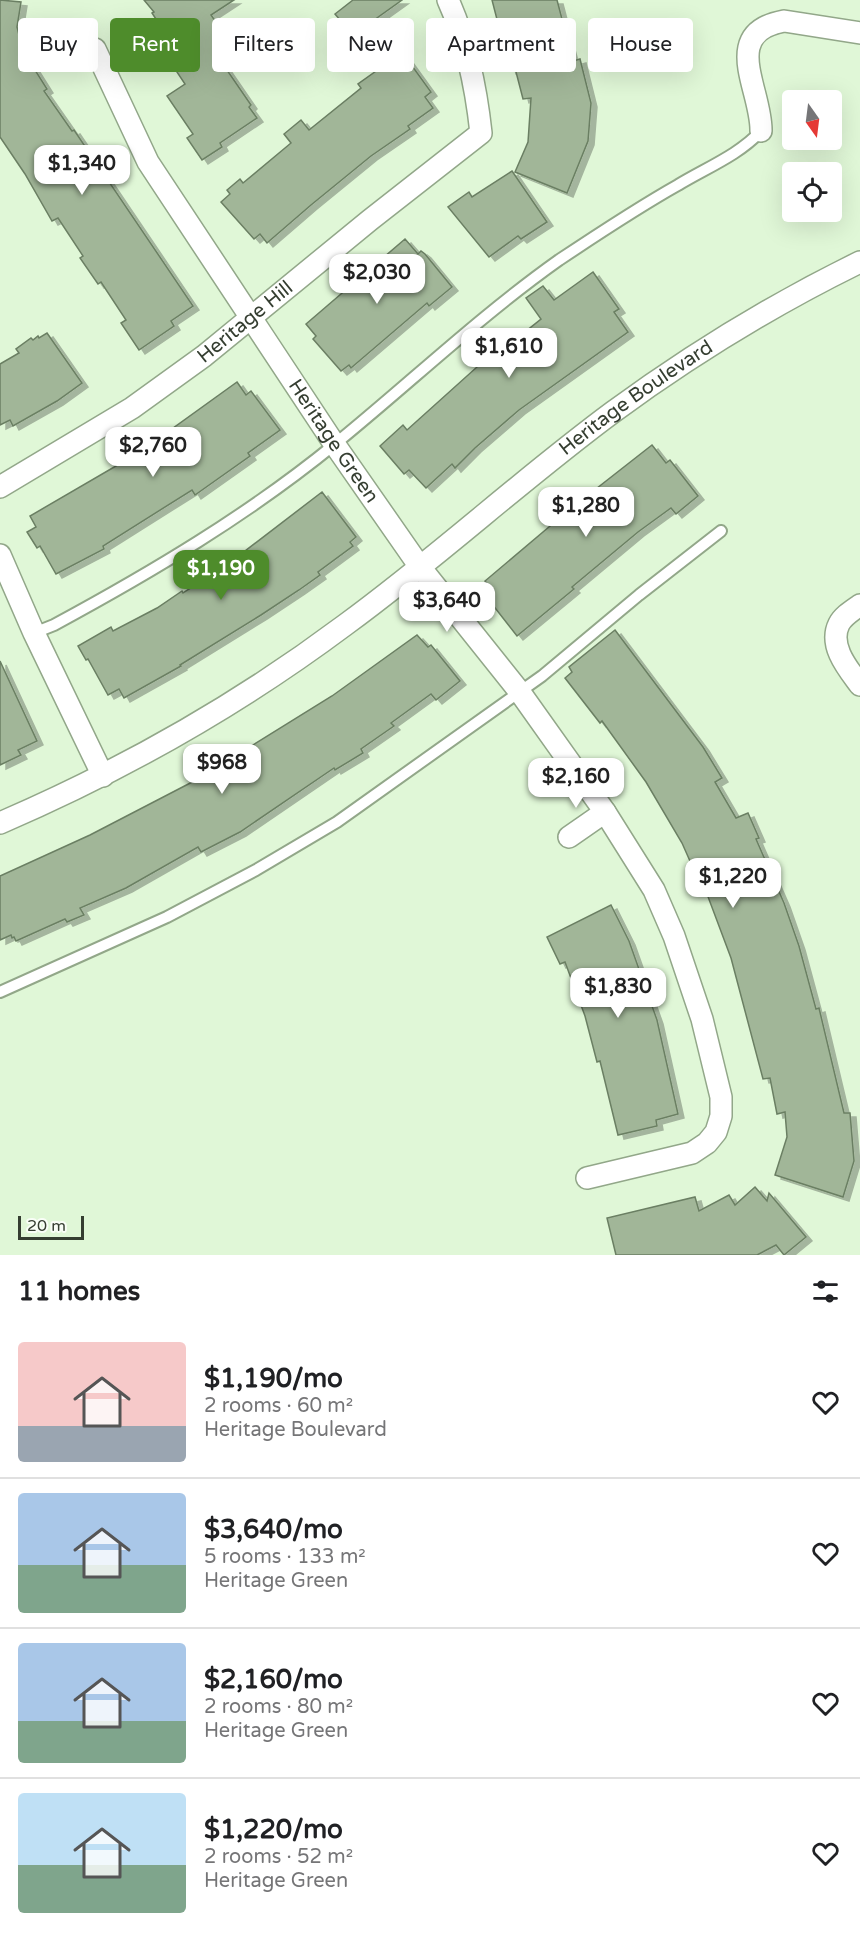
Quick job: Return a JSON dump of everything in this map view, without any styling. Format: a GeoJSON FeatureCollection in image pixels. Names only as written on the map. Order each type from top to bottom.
{"type":"FeatureCollection","features":[{"type":"Feature","properties":{"kind":"street","name":"Heritage Hill"},"geometry":{"type":"LineString","coordinates":[[0,487],[132,408],[204,356],[370,220],[481,133],[476,89],[456,18],[448,0]]}},
{"type":"Feature","properties":{"kind":"street"},"geometry":{"type":"LineString","coordinates":[[761,131],[762,119],[748,58],[751,38],[758,30],[784,21],[860,33]]}},
{"type":"Feature","properties":{"kind":"street","name":"Heritage Green"},"geometry":{"type":"LineString","coordinates":[[98,55],[148,162],[251,319],[420,567],[519,691],[605,812],[654,890],[674,936],[702,1019],[721,1097],[721,1116],[716,1132],[707,1143],[692,1153],[587,1178]]}},
{"type":"Feature","properties":{"kind":"street","name":"Heritage Boulevard"},"geometry":{"type":"LineString","coordinates":[[0,822],[103,776],[187,730],[266,682],[347,624],[613,412],[735,330],[826,278],[860,262]]}},
{"type":"Feature","properties":{"kind":"street"},"geometry":{"type":"LineString","coordinates":[[0,555],[34,633],[103,776]]}},
{"type":"Feature","properties":{"kind":"street"},"geometry":{"type":"LineString","coordinates":[[860,605],[846,615],[838,625],[836,638],[846,667],[860,686]]}},
{"type":"Feature","properties":{"kind":"street"},"geometry":{"type":"LineString","coordinates":[[569,837],[605,812]]}},
{"type":"Feature","properties":{"kind":"lane"},"geometry":{"type":"LineString","coordinates":[[34,633],[54,625],[166,563],[255,506],[335,445],[470,327],[558,261],[675,186],[742,148],[761,131]]}},
{"type":"Feature","properties":{"kind":"lane"},"geometry":{"type":"LineString","coordinates":[[0,992],[166,917],[256,870],[337,822],[542,676],[639,595],[721,531]]}},
{"type":"Feature","properties":{"kind":"building"},"geometry":{"type":"Polygon","coordinates":[[[0,0],[21,2],[17,27],[18,72],[36,72],[47,89],[44,91],[72,131],[74,130],[193,306],[171,321],[174,326],[139,350],[121,323],[126,320],[101,282],[98,284],[80,258],[83,256],[58,218],[52,221],[0,137],[0,0]]]}},
{"type":"Feature","properties":{"kind":"building"},"geometry":{"type":"Polygon","coordinates":[[[144,0],[234,0],[211,15],[213,18],[212,72],[228,72],[257,118],[220,143],[222,147],[202,160],[187,138],[193,134],[167,96],[185,84],[177,72],[200,72],[200,18],[155,18],[152,13],[154,12],[144,0]]]}},
{"type":"Feature","properties":{"kind":"building"},"geometry":{"type":"Polygon","coordinates":[[[353,0],[402,0],[377,18],[338,18],[335,14],[353,0]]]}},
{"type":"Feature","properties":{"kind":"building"},"geometry":{"type":"Polygon","coordinates":[[[492,0],[557,0],[562,18],[497,18],[492,0]]]}},
{"type":"Feature","properties":{"kind":"building"},"geometry":{"type":"Polygon","coordinates":[[[580,59],[591,103],[588,141],[567,193],[515,172],[528,142],[531,98],[523,99],[516,72],[576,72],[576,60],[580,59]]]}},
{"type":"Feature","properties":{"kind":"building"},"geometry":{"type":"Polygon","coordinates":[[[414,69],[431,92],[425,97],[433,108],[408,126],[410,129],[371,156],[267,243],[260,234],[254,239],[221,202],[230,194],[227,190],[240,179],[243,183],[291,143],[284,134],[301,120],[309,130],[361,88],[358,84],[375,72],[414,72],[414,69]]]}},
{"type":"Feature","properties":{"kind":"building"},"geometry":{"type":"Polygon","coordinates":[[[512,171],[547,222],[521,239],[518,236],[489,257],[448,207],[469,192],[472,197],[512,171]]]}},
{"type":"Feature","properties":{"kind":"building"},"geometry":{"type":"Polygon","coordinates":[[[405,239],[418,254],[421,251],[425,254],[452,287],[429,306],[427,303],[351,368],[349,365],[341,371],[313,339],[316,336],[306,324],[405,239]]]}},
{"type":"Feature","properties":{"kind":"building"},"geometry":{"type":"Polygon","coordinates":[[[593,272],[619,309],[614,312],[628,332],[519,410],[455,468],[452,464],[426,488],[409,470],[404,474],[380,446],[403,425],[407,430],[477,367],[474,363],[497,345],[501,351],[541,319],[526,298],[543,286],[554,300],[593,272]]]}},
{"type":"Feature","properties":{"kind":"building"},"geometry":{"type":"Polygon","coordinates":[[[47,333],[82,383],[57,401],[13,426],[10,420],[0,425],[0,364],[19,353],[16,349],[31,338],[33,340],[47,333]]]}},
{"type":"Feature","properties":{"kind":"building"},"geometry":{"type":"Polygon","coordinates":[[[237,382],[246,395],[251,391],[280,430],[248,453],[250,456],[195,495],[192,490],[103,546],[104,549],[56,574],[40,546],[37,548],[27,532],[36,527],[30,516],[128,459],[237,382]]]}},
{"type":"Feature","properties":{"kind":"building"},"geometry":{"type":"Polygon","coordinates":[[[652,445],[666,463],[670,460],[698,496],[676,514],[671,508],[638,532],[517,636],[481,590],[488,585],[485,581],[569,510],[652,445]]]}},
{"type":"Feature","properties":{"kind":"building"},"geometry":{"type":"Polygon","coordinates":[[[322,492],[356,537],[350,542],[353,546],[318,572],[320,575],[299,590],[181,666],[124,698],[119,689],[108,695],[78,646],[111,627],[113,631],[157,608],[182,591],[183,593],[228,564],[322,492]]]}},
{"type":"Feature","properties":{"kind":"building"},"geometry":{"type":"Polygon","coordinates":[[[615,630],[703,747],[722,778],[715,782],[736,818],[748,813],[759,838],[756,839],[784,903],[799,946],[816,1009],[819,1008],[844,1113],[850,1113],[854,1161],[843,1197],[775,1175],[787,1137],[785,1112],[777,1114],[770,1078],[763,1079],[731,958],[707,894],[705,895],[682,843],[646,782],[602,721],[600,723],[565,678],[572,672],[569,667],[615,630]]]}},
{"type":"Feature","properties":{"kind":"building"},"geometry":{"type":"Polygon","coordinates":[[[417,635],[428,647],[431,645],[460,681],[436,700],[431,694],[391,723],[394,726],[361,749],[363,753],[335,770],[334,768],[240,832],[201,852],[198,847],[126,888],[80,908],[84,915],[67,922],[65,919],[16,941],[11,935],[0,940],[0,876],[90,835],[198,779],[332,696],[417,635]]]}},
{"type":"Feature","properties":{"kind":"building"},"geometry":{"type":"Polygon","coordinates":[[[0,661],[37,741],[18,750],[21,755],[0,765],[0,661]]]}},
{"type":"Feature","properties":{"kind":"building"},"geometry":{"type":"Polygon","coordinates":[[[611,905],[629,941],[657,1020],[678,1114],[656,1120],[657,1126],[618,1135],[600,1061],[597,1062],[585,1016],[565,962],[560,964],[547,937],[611,905]]]}},
{"type":"Feature","properties":{"kind":"building"},"geometry":{"type":"Polygon","coordinates":[[[755,1187],[767,1201],[769,1193],[806,1237],[784,1255],[776,1245],[757,1255],[616,1255],[607,1218],[695,1197],[699,1211],[729,1195],[735,1205],[755,1187]]]}}]}
